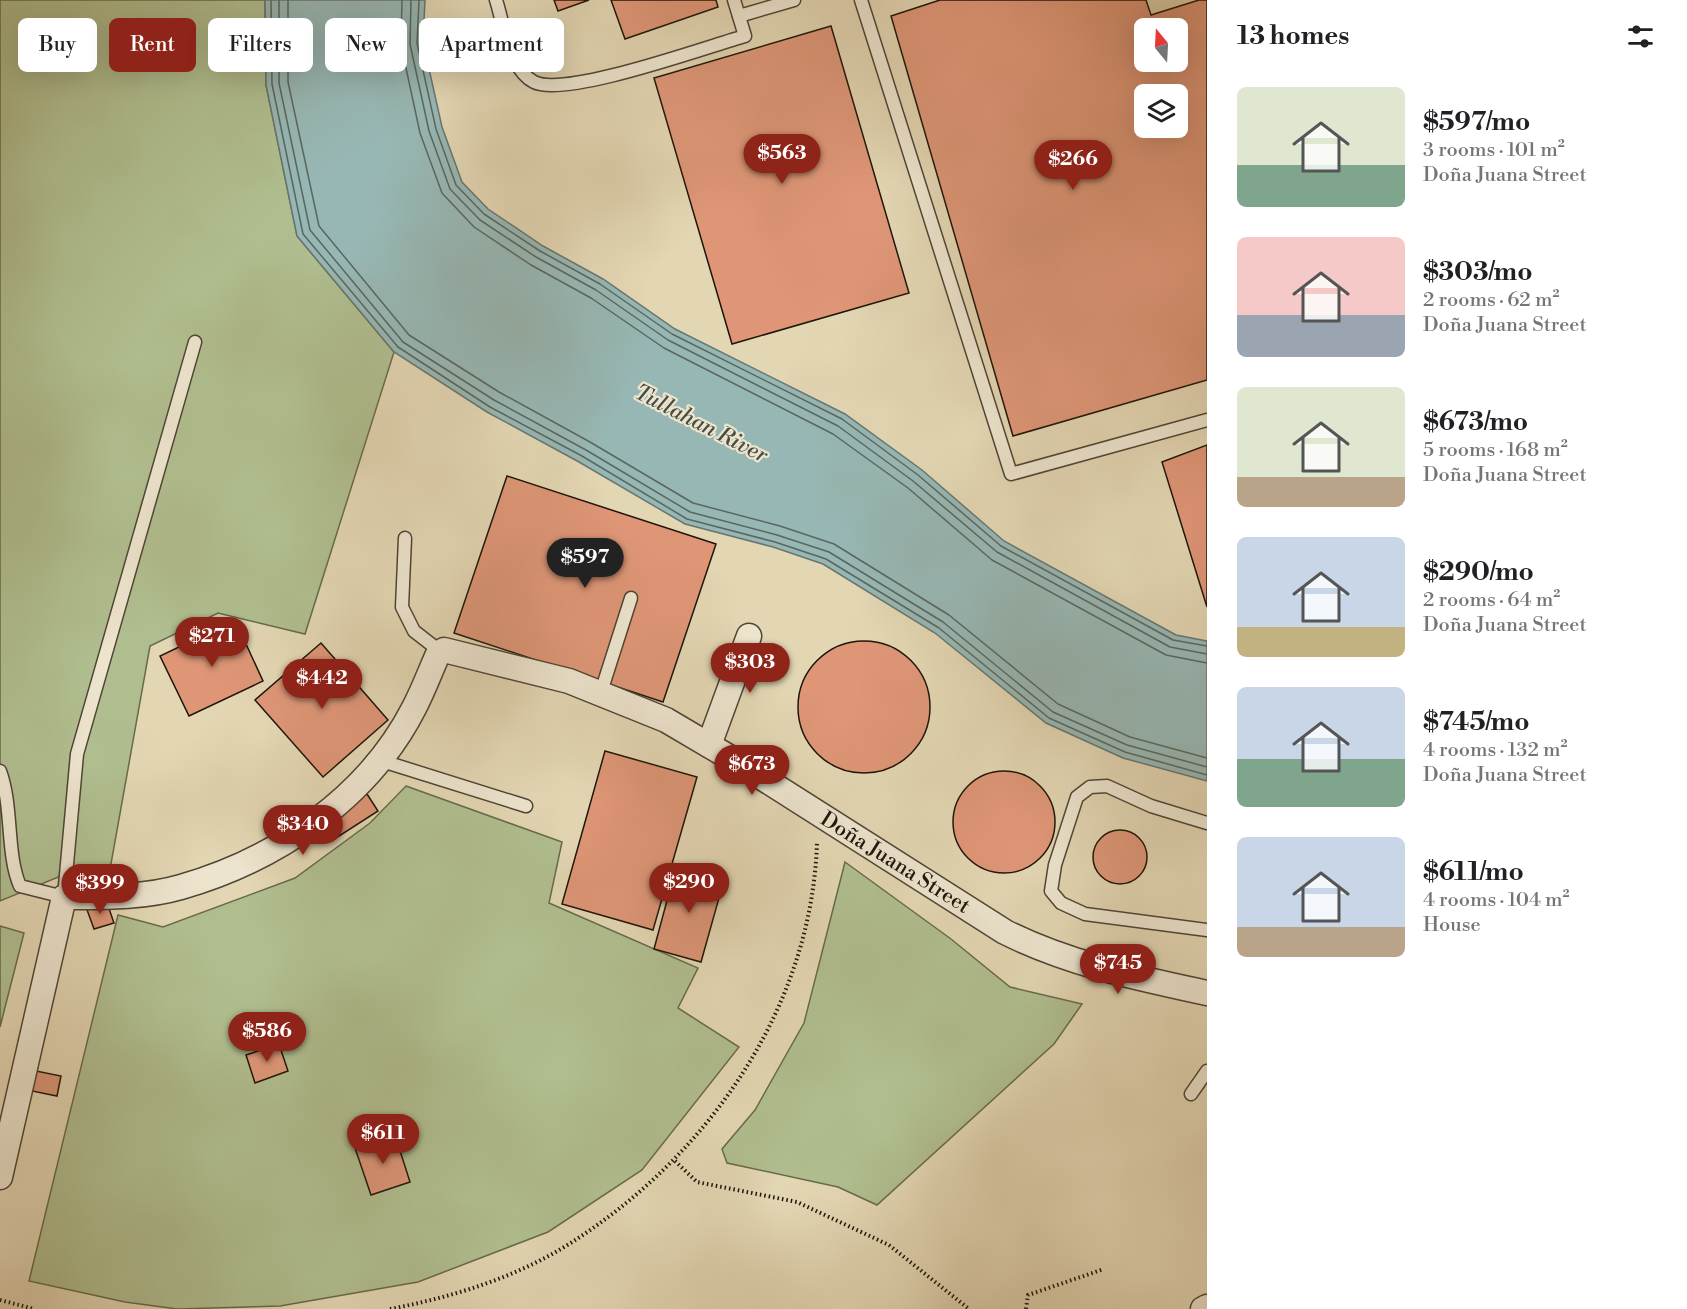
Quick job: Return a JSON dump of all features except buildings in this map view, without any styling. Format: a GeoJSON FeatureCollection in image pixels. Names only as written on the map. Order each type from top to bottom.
{"type":"FeatureCollection","features":[{"type":"Feature","properties":{"kind":"street"},"geometry":{"type":"LineString","coordinates":[[709,745],[749,636]]}},
{"type":"Feature","properties":{"kind":"street","name":"Doña Juana Street"},"geometry":{"type":"LineString","coordinates":[[441,652],[448,650],[506,664],[601,692],[666,720],[1014,937],[1041,950],[1130,976],[1207,993]]}},
{"type":"Feature","properties":{"kind":"street"},"geometry":{"type":"LineString","coordinates":[[0,1177],[63,897],[120,897],[180,888],[237,868],[290,840],[338,804],[379,760],[413,710],[441,652]]}},
{"type":"Feature","properties":{"kind":"street"},"geometry":{"type":"LineString","coordinates":[[1203,1309],[1207,1308]]}},
{"type":"Feature","properties":{"kind":"lane"},"geometry":{"type":"LineString","coordinates":[[496,0],[517,66],[534,82],[553,86],[585,82],[745,36],[734,0]]}},
{"type":"Feature","properties":{"kind":"lane"},"geometry":{"type":"LineString","coordinates":[[739,16],[794,0]]}},
{"type":"Feature","properties":{"kind":"lane"},"geometry":{"type":"LineString","coordinates":[[861,0],[1011,474],[1207,420]]}},
{"type":"Feature","properties":{"kind":"lane"},"geometry":{"type":"LineString","coordinates":[[0,771],[12,831],[15,875],[20,886],[63,897],[77,754],[195,342]]}},
{"type":"Feature","properties":{"kind":"lane"},"geometry":{"type":"LineString","coordinates":[[405,538],[402,607],[414,631],[441,652]]}},
{"type":"Feature","properties":{"kind":"lane"},"geometry":{"type":"LineString","coordinates":[[601,692],[631,598]]}},
{"type":"Feature","properties":{"kind":"lane"},"geometry":{"type":"LineString","coordinates":[[379,760],[526,806]]}},
{"type":"Feature","properties":{"kind":"lane"},"geometry":{"type":"LineString","coordinates":[[1207,823],[1151,806],[1107,786],[1090,787],[1077,797],[1055,866],[1052,891],[1061,903],[1085,914],[1207,930]]}},
{"type":"Feature","properties":{"kind":"lane"},"geometry":{"type":"LineString","coordinates":[[1191,1095],[1207,1071]]}},
{"type":"Feature","properties":{"kind":"path"},"geometry":{"type":"LineString","coordinates":[[390,1309],[430,1301],[501,1279],[567,1245],[629,1203],[675,1161],[725,1102],[760,1045],[787,985],[806,922],[816,856]]}},
{"type":"Feature","properties":{"kind":"path"},"geometry":{"type":"LineString","coordinates":[[675,1161],[697,1182],[797,1202],[889,1245],[969,1309]]}},
{"type":"Feature","properties":{"kind":"path"},"geometry":{"type":"LineString","coordinates":[[1026,1309],[1028,1295],[1104,1269]]}},
{"type":"Feature","properties":{"kind":"path"},"geometry":{"type":"LineString","coordinates":[[0,1300],[34,1309]]}},
{"type":"Feature","properties":{"kind":"green space"},"geometry":{"type":"Polygon","coordinates":[[[0,0],[265,0],[265,18],[208,18],[208,72],[266,72],[266,85],[297,236],[394,352],[305,634],[218,613],[150,646],[109,875],[68,873],[0,901],[0,0]]]}},
{"type":"Feature","properties":{"kind":"green space"},"geometry":{"type":"Polygon","coordinates":[[[406,786],[562,842],[549,903],[698,968],[678,1008],[739,1047],[642,1170],[548,1232],[418,1282],[280,1306],[177,1309],[125,1302],[29,1281],[118,915],[163,927],[295,878],[370,823],[406,786]]]}},
{"type":"Feature","properties":{"kind":"green space"},"geometry":{"type":"Polygon","coordinates":[[[845,862],[951,939],[1010,987],[1082,1004],[1054,1044],[877,1205],[838,1187],[727,1163],[722,1149],[755,1110],[804,1023],[845,862]]]}},
{"type":"Feature","properties":{"kind":"green space"},"geometry":{"type":"Polygon","coordinates":[[[0,926],[24,933],[0,1027],[0,926]]]}},
{"type":"Feature","properties":{"kind":"water","name":"Tullahan River"},"geometry":{"type":"Polygon","coordinates":[[[265,0],[425,0],[424,18],[419,18],[419,72],[430,72],[442,127],[462,182],[488,209],[543,246],[603,279],[675,329],[845,414],[922,470],[1004,541],[1176,635],[1207,641],[1207,781],[1123,758],[1046,723],[935,633],[823,564],[773,547],[685,524],[487,412],[394,352],[297,236],[266,85],[266,72],[313,72],[313,18],[265,18],[265,0]]]}}]}
